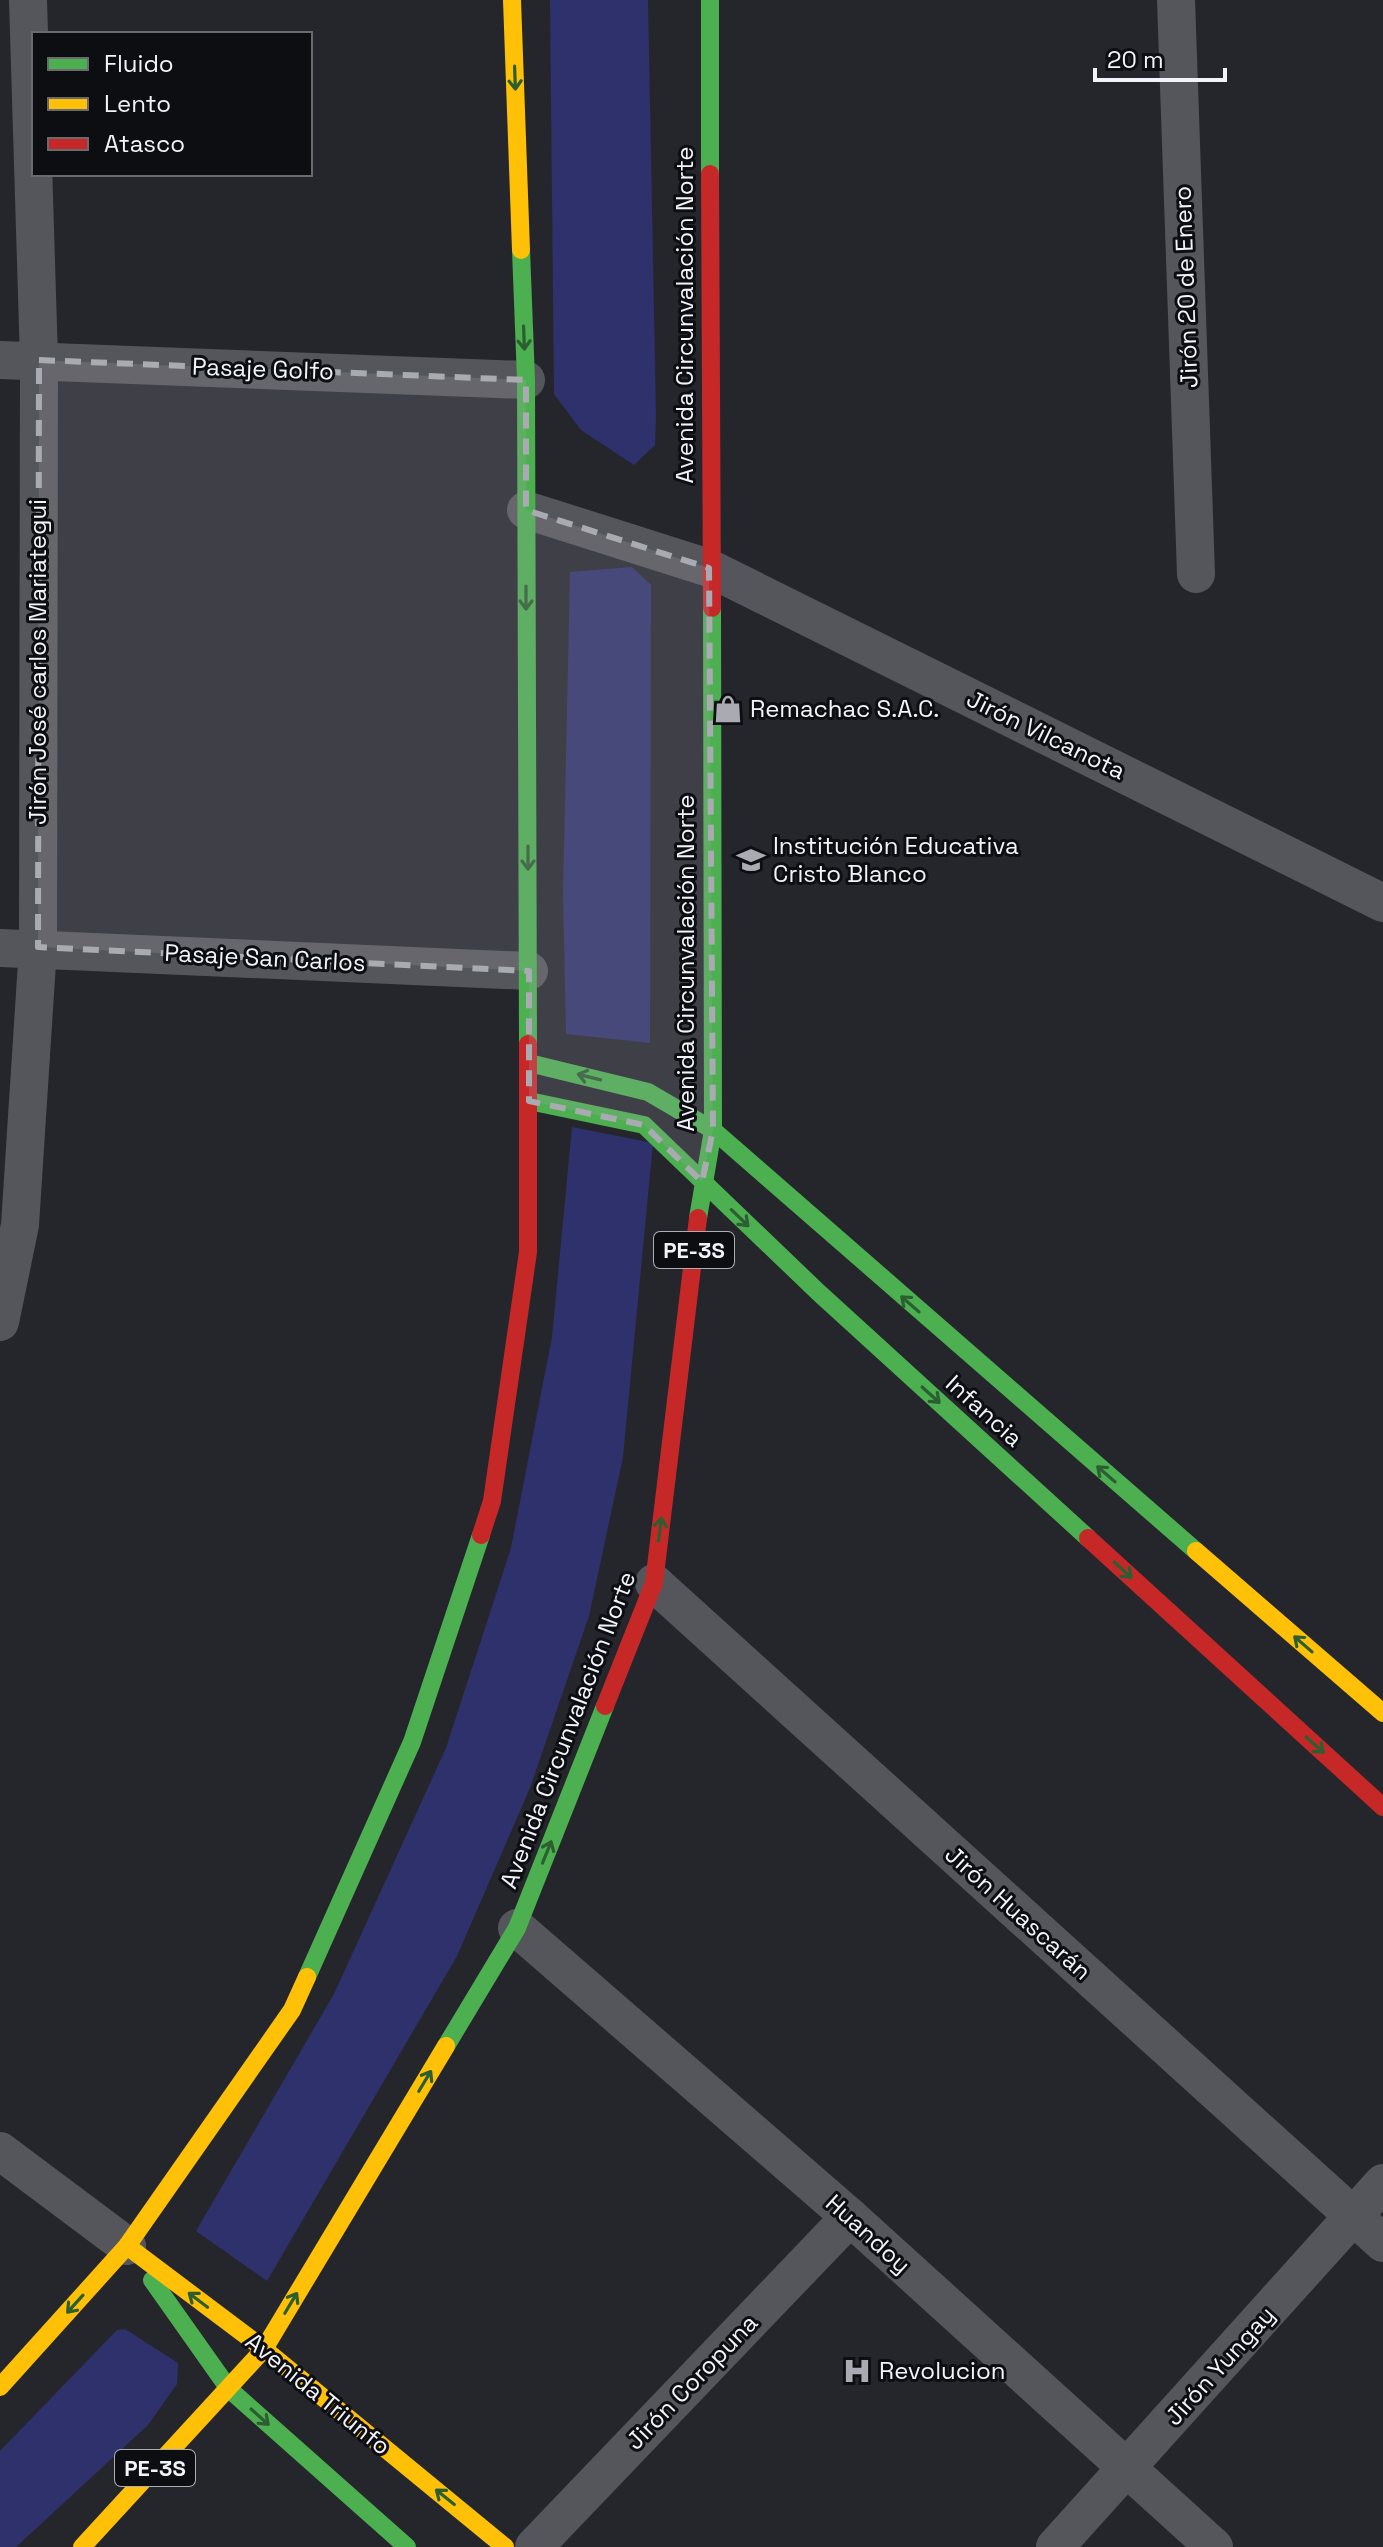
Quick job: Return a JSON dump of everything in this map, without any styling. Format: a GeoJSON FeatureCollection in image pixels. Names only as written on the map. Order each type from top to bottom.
{"type":"FeatureCollection","features":[{"type":"Feature","properties":{"kind":"main road"},"geometry":{"type":"LineString","coordinates":[[0,2387],[127,2246],[292,2010],[412,1742],[492,1501],[528,1252],[526,380],[512,0]]}},
{"type":"Feature","properties":{"kind":"main road","name":"Avenida Circunvalación Norte"},"geometry":{"type":"LineString","coordinates":[[229,2389],[264,2349],[517,1928],[654,1583],[702,1182],[713,1130],[709,568],[710,0]]}},
{"type":"Feature","properties":{"kind":"main road","name":"Infancia"},"geometry":{"type":"LineString","coordinates":[[529,1063],[648,1092],[713,1130],[1383,1713]]}},
{"type":"Feature","properties":{"kind":"main road","name":"Infancia"},"geometry":{"type":"LineString","coordinates":[[529,1101],[644,1125],[702,1182],[1383,1807]]}},
{"type":"Feature","properties":{"kind":"main road","name":"Avenida Triunfo"},"geometry":{"type":"LineString","coordinates":[[127,2246],[264,2349],[505,2547]]}},
{"type":"Feature","properties":{"kind":"main road","name":"Avenida Triunfo"},"geometry":{"type":"LineString","coordinates":[[127,2246],[229,2389],[407,2547]]}},
{"type":"Feature","properties":{"kind":"main road","name":"PE-3S"},"geometry":{"type":"LineString","coordinates":[[82,2547],[229,2389]]}},
{"type":"Feature","properties":{"kind":"street","name":"Jirón José carlos Mariategui"},"geometry":{"type":"LineString","coordinates":[[28,0],[32,131]]}},
{"type":"Feature","properties":{"kind":"street","name":"Jirón 20 de Enero"},"geometry":{"type":"LineString","coordinates":[[1176,0],[1196,574]]}},
{"type":"Feature","properties":{"kind":"street","name":"Jirón José carlos Mariategui"},"geometry":{"type":"LineString","coordinates":[[0,1322],[20,1225],[38,947],[39,360],[33,176]]}},
{"type":"Feature","properties":{"kind":"street","name":"Pasaje Golfo"},"geometry":{"type":"LineString","coordinates":[[0,360],[526,380]]}},
{"type":"Feature","properties":{"kind":"street","name":"Jirón Vilcanota"},"geometry":{"type":"LineString","coordinates":[[526,510],[709,568],[1383,903]]}},
{"type":"Feature","properties":{"kind":"street","name":"Pasaje San Carlos"},"geometry":{"type":"LineString","coordinates":[[0,948],[38,947],[529,971]]}},
{"type":"Feature","properties":{"kind":"street","name":"Jirón Huascarán"},"geometry":{"type":"LineString","coordinates":[[654,1583],[1383,2243]]}},
{"type":"Feature","properties":{"kind":"street","name":"Huandoy"},"geometry":{"type":"LineString","coordinates":[[517,1928],[850,2217],[1214,2547]]}},
{"type":"Feature","properties":{"kind":"street","name":"Avenida Triunfo"},"geometry":{"type":"LineString","coordinates":[[0,2151],[127,2246]]}},
{"type":"Feature","properties":{"kind":"street","name":"Jirón Yungay"},"geometry":{"type":"LineString","coordinates":[[1055,2547],[1383,2183]]}},
{"type":"Feature","properties":{"kind":"street","name":"Jirón Coropuna"},"geometry":{"type":"LineString","coordinates":[[534,2547],[850,2217]]}},
{"type":"Feature","properties":{"kind":"street"},"geometry":{"type":"LineString","coordinates":[[350,2499],[374,2547]]}},
{"type":"Feature","properties":{"kind":"highlighted area"},"geometry":{"type":"Polygon","coordinates":[[[39,360],[526,380],[526,510],[709,568],[713,1130],[702,1182],[644,1125],[529,1101],[529,971],[38,947],[39,360]]]}},
{"type":"Feature","properties":{"kind":"shaded area"},"geometry":{"type":"Polygon","coordinates":[[[550,0],[648,0],[656,416],[655,445],[634,465],[581,430],[554,394],[550,0]]]}},
{"type":"Feature","properties":{"kind":"shaded area"},"geometry":{"type":"Polygon","coordinates":[[[632,567],[651,585],[650,1043],[566,1034],[563,892],[570,572],[632,567]]]}},
{"type":"Feature","properties":{"kind":"shaded area"},"geometry":{"type":"Polygon","coordinates":[[[572,1127],[653,1143],[623,1457],[589,1616],[530,1788],[457,1956],[267,2281],[196,2231],[334,1994],[446,1748],[511,1548],[552,1337],[572,1127]]]}},
{"type":"Feature","properties":{"kind":"shaded area"},"geometry":{"type":"Polygon","coordinates":[[[125,2329],[178,2363],[177,2384],[148,2425],[16,2547],[0,2547],[0,2451],[117,2330],[125,2329]]]}},
{"type":"Feature","properties":{"kind":"traffic: fast"},"geometry":{"type":"LineString","coordinates":[[710,0],[710,174]]}},
{"type":"Feature","properties":{"kind":"traffic: fast"},"geometry":{"type":"LineString","coordinates":[[521,250],[526,380],[528,1044]]}},
{"type":"Feature","properties":{"kind":"traffic: fast"},"geometry":{"type":"LineString","coordinates":[[698,1218],[713,1130],[712,608]]}},
{"type":"Feature","properties":{"kind":"traffic: fast"},"geometry":{"type":"LineString","coordinates":[[529,1063],[648,1092],[713,1130],[1196,1551]]}},
{"type":"Feature","properties":{"kind":"traffic: fast"},"geometry":{"type":"LineString","coordinates":[[529,1101],[644,1125],[818,1292],[1088,1538]]}},
{"type":"Feature","properties":{"kind":"traffic: fast"},"geometry":{"type":"LineString","coordinates":[[307,1977],[412,1742],[481,1535]]}},
{"type":"Feature","properties":{"kind":"traffic: fast"},"geometry":{"type":"LineString","coordinates":[[446,2046],[517,1928],[605,1706]]}},
{"type":"Feature","properties":{"kind":"traffic: fast"},"geometry":{"type":"LineString","coordinates":[[152,2280],[229,2389],[407,2547]]}},
{"type":"Feature","properties":{"kind":"traffic: slow"},"geometry":{"type":"LineString","coordinates":[[512,0],[521,250]]}},
{"type":"Feature","properties":{"kind":"traffic: slow"},"geometry":{"type":"LineString","coordinates":[[1196,1551],[1383,1713]]}},
{"type":"Feature","properties":{"kind":"traffic: slow"},"geometry":{"type":"LineString","coordinates":[[0,2387],[127,2246],[292,2010],[307,1977]]}},
{"type":"Feature","properties":{"kind":"traffic: slow"},"geometry":{"type":"LineString","coordinates":[[82,2547],[264,2349],[446,2046]]}},
{"type":"Feature","properties":{"kind":"traffic: slow"},"geometry":{"type":"LineString","coordinates":[[127,2246],[264,2349],[505,2547]]}},
{"type":"Feature","properties":{"kind":"traffic: jam"},"geometry":{"type":"LineString","coordinates":[[710,174],[712,608]]}},
{"type":"Feature","properties":{"kind":"traffic: jam"},"geometry":{"type":"LineString","coordinates":[[481,1535],[492,1501],[528,1252],[528,1044]]}},
{"type":"Feature","properties":{"kind":"traffic: jam"},"geometry":{"type":"LineString","coordinates":[[605,1706],[654,1583],[698,1218]]}},
{"type":"Feature","properties":{"kind":"traffic: jam"},"geometry":{"type":"LineString","coordinates":[[1088,1538],[1383,1807]]}},
{"type":"Feature","properties":{"kind":"place","name":"Remachac S.A.C."},"geometry":{"type":"Point","coordinates":[728,709]}},
{"type":"Feature","properties":{"kind":"place","name":"Institución Educativa Cristo Blanco"},"geometry":{"type":"Point","coordinates":[751,860]}},
{"type":"Feature","properties":{"kind":"place","name":"Revolucion"},"geometry":{"type":"Point","coordinates":[857,2371]}}]}
